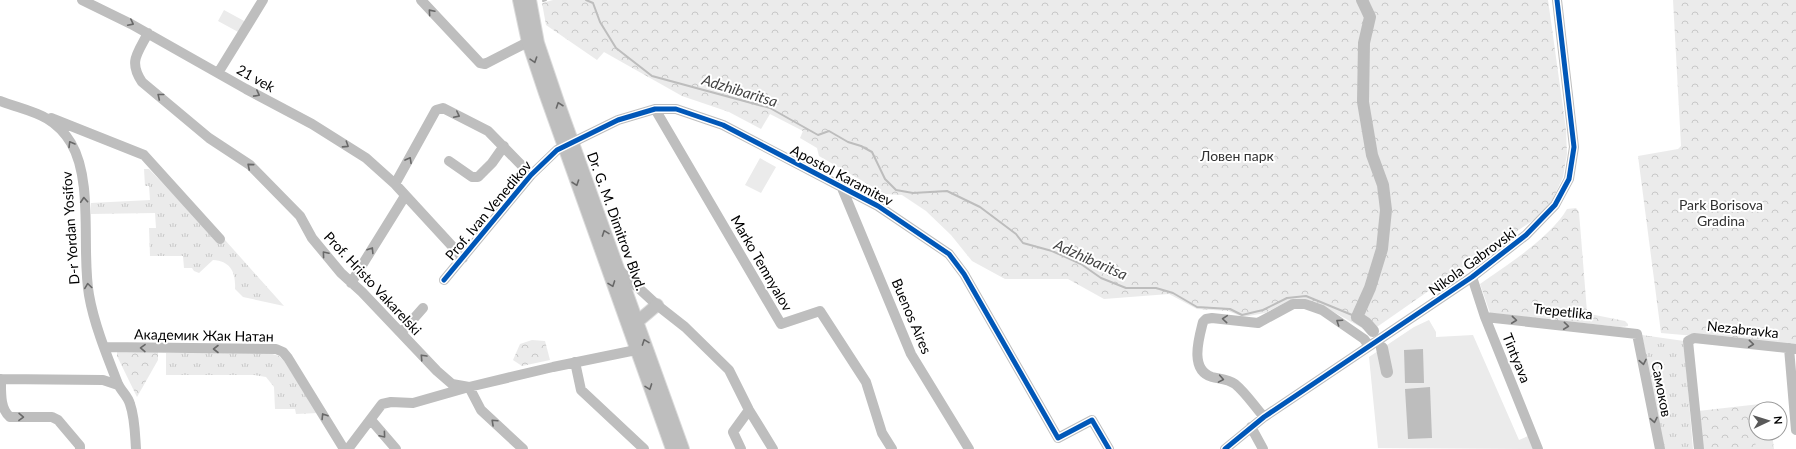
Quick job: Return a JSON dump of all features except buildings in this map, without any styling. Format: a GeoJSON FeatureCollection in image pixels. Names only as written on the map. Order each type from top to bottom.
{"type":"FeatureCollection","features":[{"type":"Feature","properties":{"kind":"main road","name":"Dr. G. M. Dimitrov Blvd."},"geometry":{"type":"LineString","coordinates":[[519,0],[528,42],[618,270],[683,449]]}},
{"type":"Feature","properties":{"kind":"main road","name":"Dr. G. M. Dimitrov Blvd."},"geometry":{"type":"LineString","coordinates":[[530,0],[538,43],[568,144],[636,350],[672,449]]}},
{"type":"Feature","properties":{"kind":"main road"},"geometry":{"type":"LineString","coordinates":[[637,322],[657,305]]}},
{"type":"Feature","properties":{"kind":"street","name":"21 vek"},"geometry":{"type":"LineString","coordinates":[[82,0],[148,33],[312,124],[366,158],[395,184],[463,258]]}},
{"type":"Feature","properties":{"kind":"street"},"geometry":{"type":"LineString","coordinates":[[218,73],[263,0]]}},
{"type":"Feature","properties":{"kind":"street"},"geometry":{"type":"LineString","coordinates":[[421,0],[480,62],[485,64],[528,42]]}},
{"type":"Feature","properties":{"kind":"street","name":"Nikola Gabrovski"},"geometry":{"type":"LineString","coordinates":[[1225,449],[1264,417],[1472,276],[1526,235],[1544,219],[1559,199],[1569,179],[1574,147],[1557,0]]}},
{"type":"Feature","properties":{"kind":"street","name":"Prof. Hristo Vakarelski"},"geometry":{"type":"LineString","coordinates":[[148,33],[134,62],[136,73],[142,82],[209,138],[250,165],[300,216],[312,238],[351,283],[437,371],[452,384],[469,387]]}},
{"type":"Feature","properties":{"kind":"street","name":"D-r Yordan Yosifov"},"geometry":{"type":"LineString","coordinates":[[0,101],[43,115],[60,129],[70,142],[80,167],[84,199],[87,284],[94,316],[118,385],[126,394],[131,404],[136,449]]}},
{"type":"Feature","properties":{"kind":"street"},"geometry":{"type":"LineString","coordinates":[[395,184],[439,108],[443,108],[488,131],[531,175]]}},
{"type":"Feature","properties":{"kind":"street","name":"Apostol Karamitev"},"geometry":{"type":"LineString","coordinates":[[568,144],[618,120],[655,108],[676,109],[723,125],[878,206],[949,254],[964,274],[1058,438],[1092,420],[1109,449]]}},
{"type":"Feature","properties":{"kind":"street","name":"Marko Temnyalov"},"geometry":{"type":"LineString","coordinates":[[655,108],[781,324],[820,312],[866,382],[882,433],[892,449]]}},
{"type":"Feature","properties":{"kind":"street"},"geometry":{"type":"LineString","coordinates":[[43,115],[144,155],[220,240]]}},
{"type":"Feature","properties":{"kind":"street","name":"Prof. Ivan Venedikov"},"geometry":{"type":"LineString","coordinates":[[444,280],[531,175],[550,157],[568,144]]}},
{"type":"Feature","properties":{"kind":"street"},"geometry":{"type":"LineString","coordinates":[[449,161],[472,177],[478,177],[492,163],[504,146]]}},
{"type":"Feature","properties":{"kind":"street","name":"Buenos Aires"},"geometry":{"type":"LineString","coordinates":[[842,188],[882,278],[911,354],[969,449]]}},
{"type":"Feature","properties":{"kind":"street"},"geometry":{"type":"LineString","coordinates":[[351,283],[405,196]]}},
{"type":"Feature","properties":{"kind":"street"},"geometry":{"type":"LineString","coordinates":[[618,270],[657,305],[685,327],[729,370],[749,410],[773,449]]}},
{"type":"Feature","properties":{"kind":"street","name":"Tintyava"},"geometry":{"type":"LineString","coordinates":[[1472,276],[1485,317],[1538,449]]}},
{"type":"Feature","properties":{"kind":"street"},"geometry":{"type":"LineString","coordinates":[[1264,417],[1236,385],[1228,380],[1210,376],[1203,371],[1196,353],[1203,322],[1206,319],[1212,318],[1258,322],[1292,304],[1306,304],[1322,310],[1364,339],[1368,346]]}},
{"type":"Feature","properties":{"kind":"street"},"geometry":{"type":"LineString","coordinates":[[401,333],[423,308]]}},
{"type":"Feature","properties":{"kind":"street","name":"Trepetlika"},"geometry":{"type":"LineString","coordinates":[[1485,317],[1637,334]]}},
{"type":"Feature","properties":{"kind":"street","name":"Самоков"},"geometry":{"type":"LineString","coordinates":[[1637,334],[1660,449]]}},
{"type":"Feature","properties":{"kind":"street","name":"Nezabravka"},"geometry":{"type":"LineString","coordinates":[[1699,449],[1688,341],[1694,338],[1792,348]]}},
{"type":"Feature","properties":{"kind":"street","name":"Академик Жак Натан"},"geometry":{"type":"LineString","coordinates":[[105,347],[276,349],[283,352],[288,358],[344,449]]}},
{"type":"Feature","properties":{"kind":"street"},"geometry":{"type":"LineString","coordinates":[[1792,348],[1796,430]]}},
{"type":"Feature","properties":{"kind":"street","name":"Prof. Hristo Vakarelski"},"geometry":{"type":"LineString","coordinates":[[348,449],[382,404],[391,402],[413,403],[469,387],[575,362],[636,350]]}},
{"type":"Feature","properties":{"kind":"street"},"geometry":{"type":"LineString","coordinates":[[575,362],[581,390],[644,449]]}},
{"type":"Feature","properties":{"kind":"street"},"geometry":{"type":"LineString","coordinates":[[80,449],[80,446],[58,420],[52,417],[10,417],[5,414],[1,409],[0,379],[104,380],[118,385]]}},
{"type":"Feature","properties":{"kind":"street"},"geometry":{"type":"LineString","coordinates":[[469,387],[481,410],[523,449]]}},
{"type":"Feature","properties":{"kind":"street"},"geometry":{"type":"LineString","coordinates":[[741,449],[733,432],[749,410]]}},
{"type":"Feature","properties":{"kind":"street"},"geometry":{"type":"LineString","coordinates":[[371,420],[396,449]]}},
{"type":"Feature","properties":{"kind":"street"},"geometry":{"type":"LineString","coordinates":[[1251,427],[1262,449]]}},
{"type":"Feature","properties":{"kind":"green space","name":"Ловен парк"},"geometry":{"type":"Polygon","coordinates":[[[553,0],[1548,0],[1566,129],[1567,154],[1563,177],[1552,201],[1535,219],[1374,329],[1364,329],[1330,310],[1306,299],[1288,301],[1265,313],[1243,317],[1228,311],[1197,309],[1169,294],[1104,299],[1068,279],[1005,279],[972,261],[951,235],[926,211],[902,195],[885,194],[819,156],[817,148],[800,138],[803,131],[770,114],[761,129],[729,112],[682,96],[604,52],[597,60],[546,25],[542,3],[553,0]]]}},
{"type":"Feature","properties":{"kind":"green space","name":"Park Borisova Gradina"},"geometry":{"type":"Polygon","coordinates":[[[1673,0],[1796,0],[1796,345],[1661,333],[1638,156],[1678,149],[1681,146],[1673,0]]]}},
{"type":"Feature","properties":{"kind":"green space"},"geometry":{"type":"Polygon","coordinates":[[[224,10],[246,22],[240,33],[218,21],[224,10]]]}},
{"type":"Feature","properties":{"kind":"green space"},"geometry":{"type":"Polygon","coordinates":[[[760,158],[776,167],[761,193],[745,185],[760,158]]]}},
{"type":"Feature","properties":{"kind":"green space"},"geometry":{"type":"Polygon","coordinates":[[[144,169],[149,169],[220,243],[225,240],[284,306],[243,297],[235,289],[235,278],[231,269],[228,265],[219,261],[213,260],[199,273],[194,271],[192,268],[184,268],[183,256],[150,256],[149,228],[156,228],[155,213],[91,214],[91,203],[150,200],[149,186],[145,186],[144,169]]]}},
{"type":"Feature","properties":{"kind":"green space"},"geometry":{"type":"Polygon","coordinates":[[[1576,208],[1579,212],[1587,312],[1590,314],[1625,321],[1628,326],[1620,327],[1490,313],[1480,284],[1540,240],[1560,219],[1567,209],[1576,208]]]}},
{"type":"Feature","properties":{"kind":"green space"},"geometry":{"type":"Polygon","coordinates":[[[1429,320],[1436,332],[1436,337],[1473,335],[1519,440],[1533,434],[1538,449],[1378,448],[1369,357],[1414,327],[1429,320]]]}},
{"type":"Feature","properties":{"kind":"green space"},"geometry":{"type":"Polygon","coordinates":[[[1642,335],[1684,341],[1693,449],[1664,449],[1642,335]]]}},
{"type":"Feature","properties":{"kind":"green space"},"geometry":{"type":"Polygon","coordinates":[[[532,340],[545,341],[550,360],[522,366],[513,360],[520,344],[532,340]]]}},
{"type":"Feature","properties":{"kind":"green space"},"geometry":{"type":"Polygon","coordinates":[[[117,351],[158,351],[158,360],[137,397],[117,356],[117,351]]]}},
{"type":"Feature","properties":{"kind":"green space"},"geometry":{"type":"Polygon","coordinates":[[[166,353],[269,353],[279,356],[284,361],[318,413],[296,414],[295,409],[275,409],[274,387],[266,377],[254,375],[166,375],[166,353]]]}},
{"type":"Feature","properties":{"kind":"green space"},"geometry":{"type":"Polygon","coordinates":[[[1748,405],[1748,441],[1773,441],[1774,449],[1703,449],[1698,411],[1748,405]]]}},
{"type":"Feature","properties":{"kind":"green space"},"geometry":{"type":"Polygon","coordinates":[[[1755,441],[1772,441],[1773,449],[1756,449],[1755,441]]]}},
{"type":"Feature","properties":{"kind":"shaded area"},"geometry":{"type":"Polygon","coordinates":[[[1423,349],[1424,383],[1405,383],[1404,350],[1423,349]]]}},
{"type":"Feature","properties":{"kind":"shaded area"},"geometry":{"type":"Polygon","coordinates":[[[1430,387],[1432,438],[1408,439],[1405,389],[1430,387]]]}},
{"type":"Feature","properties":{"kind":"waterway","name":"Adzhibaritsa"},"geometry":{"type":"LineString","coordinates":[[586,0],[593,3],[600,22],[616,48],[652,76],[770,108],[818,135],[829,131],[848,142],[861,146],[872,152],[885,179],[896,190],[913,193],[947,191],[980,207],[1016,234],[1023,243],[1052,251],[1081,264],[1101,278],[1126,288],[1156,288],[1173,293],[1197,307],[1230,309],[1242,315],[1263,310],[1287,298],[1306,296],[1357,317]]}},
{"type":"Feature","properties":{"kind":"waterway"},"geometry":{"type":"LineString","coordinates":[[1362,0],[1370,17],[1364,43],[1363,102],[1372,155],[1383,185],[1386,210],[1382,249],[1370,288],[1357,317],[1366,323],[1373,331]]}},
{"type":"Feature","properties":{"kind":"waterway"},"geometry":{"type":"LineString","coordinates":[[1382,348],[1387,372]]}},
{"type":"Feature","properties":{"kind":"cycle path"},"geometry":{"type":"LineString","coordinates":[[1225,449],[1264,417],[1472,277],[1526,235],[1555,205],[1569,179],[1574,147],[1557,0]]}},
{"type":"Feature","properties":{"kind":"cycle path"},"geometry":{"type":"LineString","coordinates":[[444,280],[531,175],[557,150],[618,120],[655,109],[676,109],[723,125],[878,206],[949,254],[964,274],[1058,438],[1092,420],[1109,449]]}}]}
